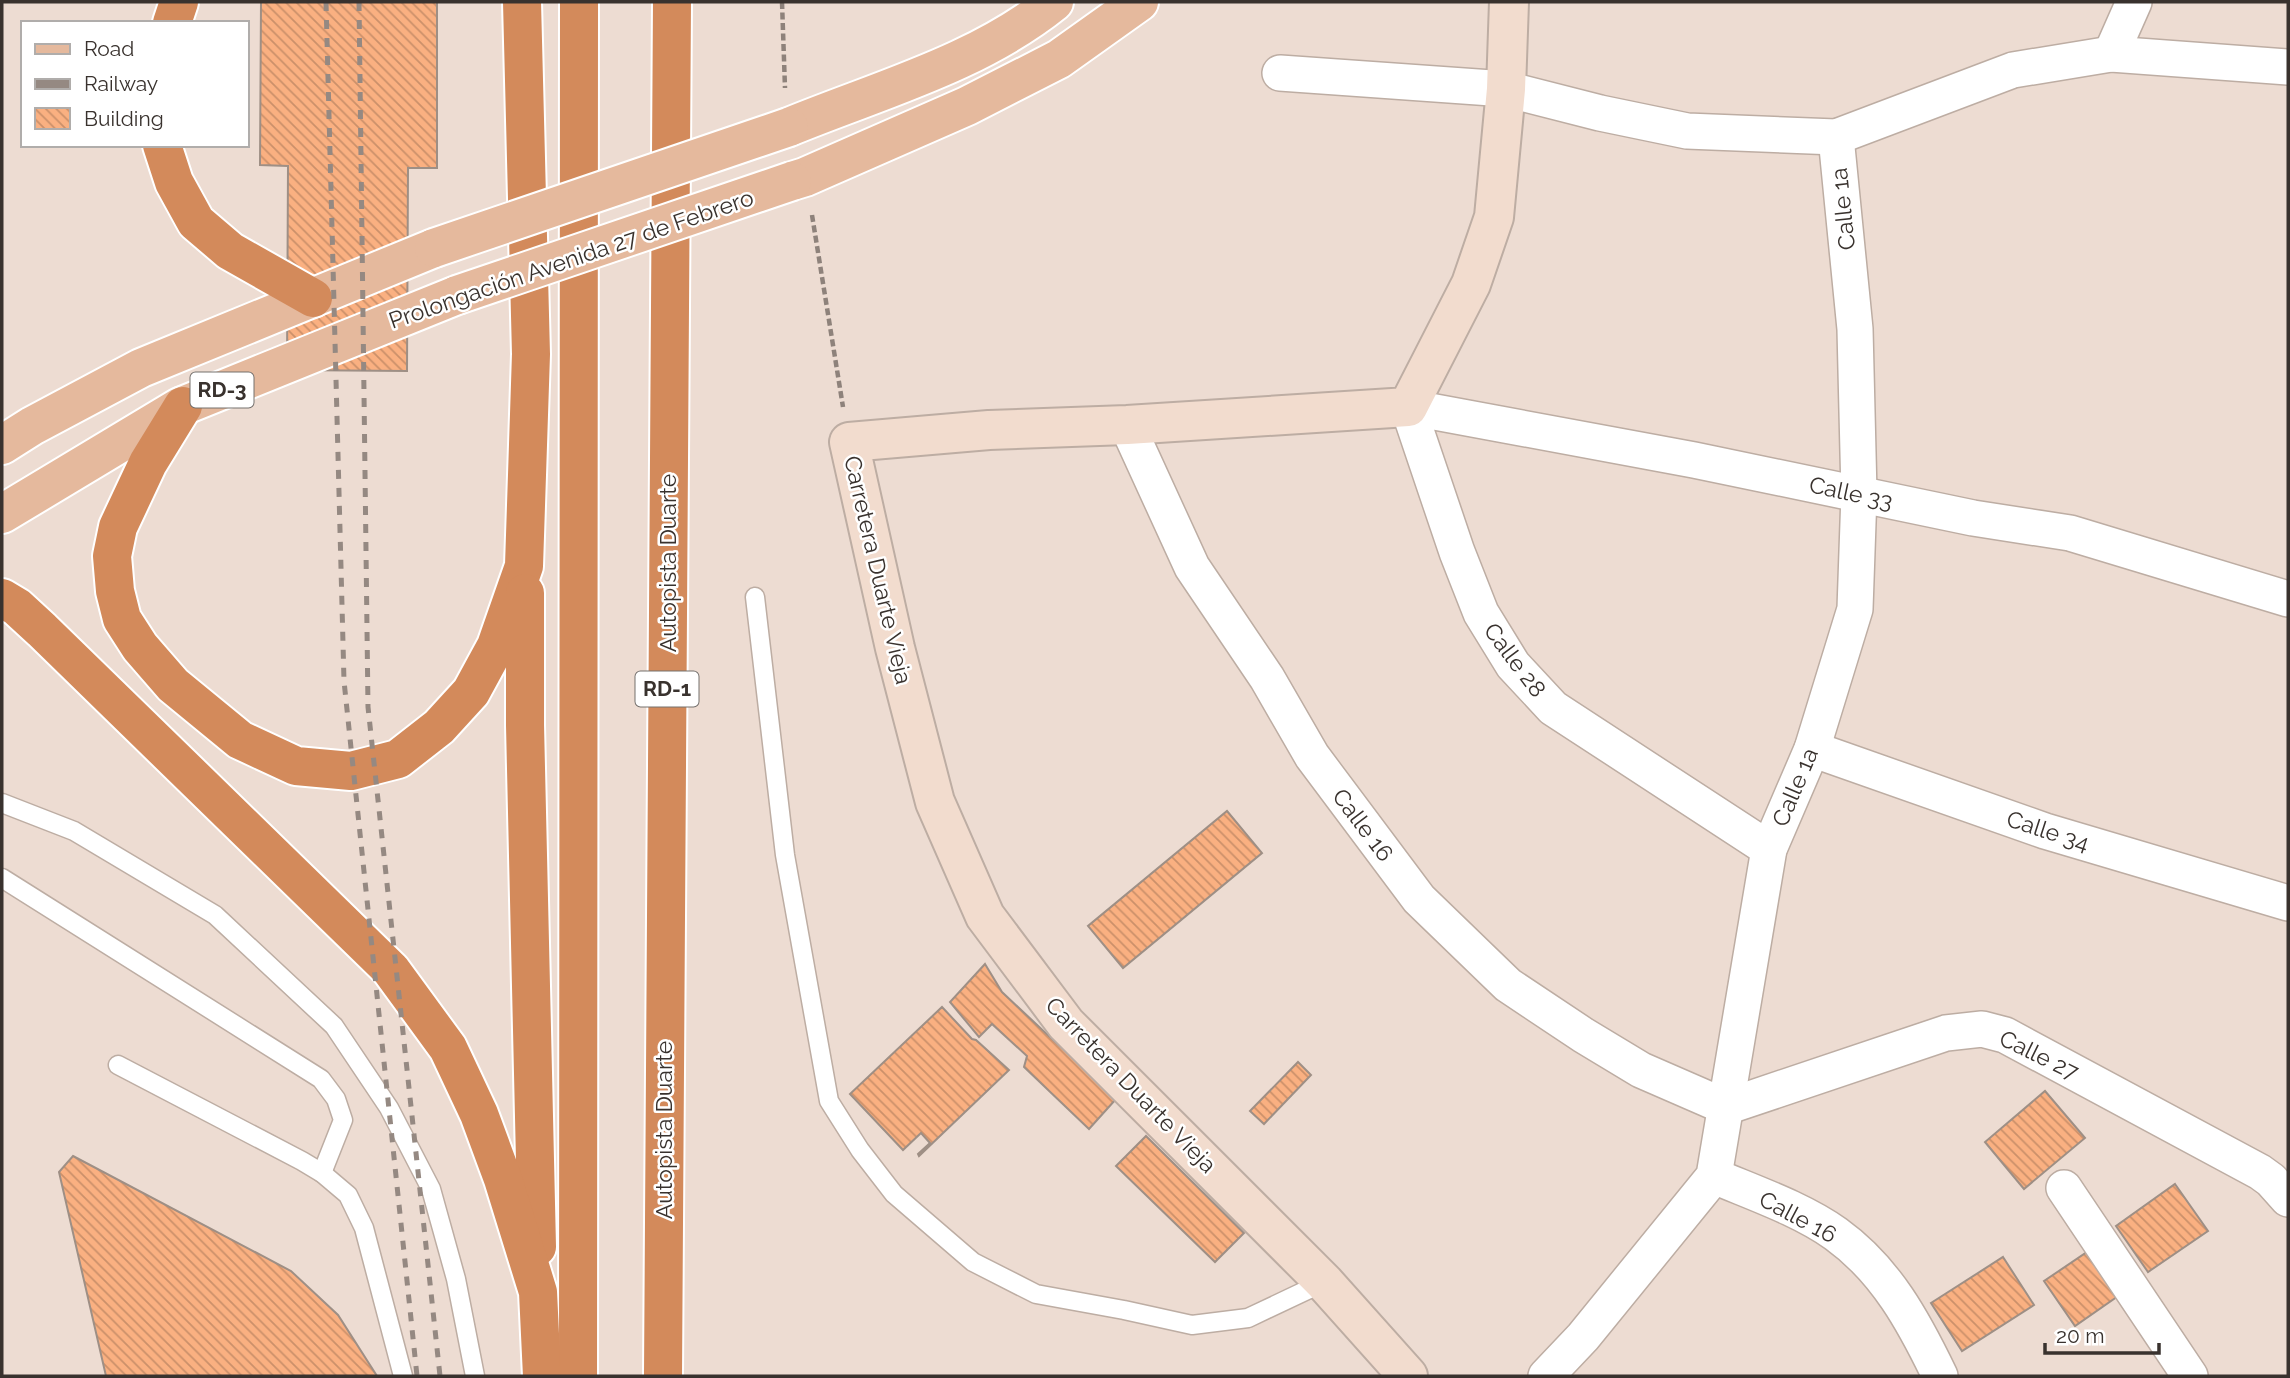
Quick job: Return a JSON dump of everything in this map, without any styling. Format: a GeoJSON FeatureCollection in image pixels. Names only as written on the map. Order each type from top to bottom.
{"type":"FeatureCollection","features":[{"type":"Feature","properties":{"kind":"highway"},"geometry":{"type":"LineString","coordinates":[[173,21],[179,2]]}},
{"type":"Feature","properties":{"kind":"highway"},"geometry":{"type":"LineString","coordinates":[[522,2],[531,354],[524,566],[526,725],[542,1376]]}},
{"type":"Feature","properties":{"kind":"highway"},"geometry":{"type":"LineString","coordinates":[[578,1376],[579,2]]}},
{"type":"Feature","properties":{"kind":"highway","name":"Autopista Duarte"},"geometry":{"type":"LineString","coordinates":[[663,1376],[672,2]]}},
{"type":"Feature","properties":{"kind":"highway"},"geometry":{"type":"LineString","coordinates":[[163,147],[174,181],[196,222],[230,251],[313,299]]}},
{"type":"Feature","properties":{"kind":"highway"},"geometry":{"type":"LineString","coordinates":[[183,406],[148,463],[118,527],[112,556],[115,591],[122,619],[140,648],[173,685],[240,740],[296,766],[351,771],[398,759],[439,727],[471,692],[496,646],[524,566]]}},
{"type":"Feature","properties":{"kind":"highway"},"geometry":{"type":"LineString","coordinates":[[20,618],[391,971],[447,1048],[479,1114],[503,1179],[538,1292]]}},
{"type":"Feature","properties":{"kind":"main road","name":"RD-3"},"geometry":{"type":"LineString","coordinates":[[2,445],[141,368],[434,248],[794,125],[955,62],[1032,19],[1054,2]]}},
{"type":"Feature","properties":{"kind":"main road","name":"Prolongación Avenida 27 de Febrero"},"geometry":{"type":"LineString","coordinates":[[2,514],[183,406],[457,295],[799,179],[967,106],[1059,59],[1139,2]]}},
{"type":"Feature","properties":{"kind":"main road"},"geometry":{"type":"LineString","coordinates":[[1408,407],[1471,284],[1494,217],[1506,89],[1509,2]]}},
{"type":"Feature","properties":{"kind":"main road"},"geometry":{"type":"LineString","coordinates":[[379,272],[398,319]]}},
{"type":"Feature","properties":{"kind":"main road","name":"Carretera Duarte Vieja"},"geometry":{"type":"LineString","coordinates":[[1408,407],[1127,425],[989,430],[849,442],[895,648],[935,802],[985,916],[1066,1024],[1324,1282],[1408,1376]]}},
{"type":"Feature","properties":{"kind":"street"},"geometry":{"type":"LineString","coordinates":[[2111,54],[2134,2]]}},
{"type":"Feature","properties":{"kind":"street","name":"Calle 1a"},"geometry":{"type":"LineString","coordinates":[[1280,73],[1506,89],[1600,113],[1687,131],[1836,137],[2013,70],[2111,54],[2288,67]]}},
{"type":"Feature","properties":{"kind":"street","name":"Calle 1a"},"geometry":{"type":"LineString","coordinates":[[1546,1376],[1583,1337],[1714,1175],[1769,849],[1812,749],[1855,609],[1859,494],[1856,329],[1836,137]]}},
{"type":"Feature","properties":{"kind":"street","name":"Calle 33"},"geometry":{"type":"LineString","coordinates":[[1408,407],[1694,460],[1973,518],[2070,533],[2288,599]]}},
{"type":"Feature","properties":{"kind":"street","name":"Calle 28"},"geometry":{"type":"LineString","coordinates":[[1408,407],[1457,552],[1481,613],[1513,665],[1553,708],[1769,849]]}},
{"type":"Feature","properties":{"kind":"street","name":"Calle 16"},"geometry":{"type":"LineString","coordinates":[[1127,425],[1192,568],[1267,678],[1312,756],[1419,899],[1508,985],[1641,1070],[1726,1107]]}},
{"type":"Feature","properties":{"kind":"street","name":"Calle 34"},"geometry":{"type":"LineString","coordinates":[[1812,749],[2045,831],[2288,903]]}},
{"type":"Feature","properties":{"kind":"street","name":"Calle 27"},"geometry":{"type":"LineString","coordinates":[[1726,1107],[1946,1032],[1982,1029],[2005,1035],[2260,1172],[2288,1199]]}},
{"type":"Feature","properties":{"kind":"street","name":"Calle 16"},"geometry":{"type":"LineString","coordinates":[[1714,1175],[1785,1206],[1836,1234],[1883,1277],[1915,1325],[1940,1376]]}},
{"type":"Feature","properties":{"kind":"street"},"geometry":{"type":"LineString","coordinates":[[2064,1188],[2190,1376]]}},
{"type":"Feature","properties":{"kind":"lane"},"geometry":{"type":"LineString","coordinates":[[755,597],[785,855],[829,1101],[860,1150],[894,1195],[973,1262],[1036,1294],[1192,1325],[1248,1318],[1324,1282]]}},
{"type":"Feature","properties":{"kind":"lane"},"geometry":{"type":"LineString","coordinates":[[2,803],[74,831],[215,915],[334,1026],[390,1108],[431,1189],[456,1279],[475,1376]]}},
{"type":"Feature","properties":{"kind":"lane"},"geometry":{"type":"LineString","coordinates":[[2,878],[321,1079],[336,1099],[343,1120],[322,1174]]}},
{"type":"Feature","properties":{"kind":"lane"},"geometry":{"type":"LineString","coordinates":[[118,1065],[322,1174],[348,1195],[365,1228],[403,1376]]}},
{"type":"Feature","properties":{"kind":"path"},"geometry":{"type":"LineString","coordinates":[[782,2],[785,87]]}},
{"type":"Feature","properties":{"kind":"path"},"geometry":{"type":"LineString","coordinates":[[799,179],[849,442]]}},
{"type":"Feature","properties":{"kind":"building"},"geometry":{"type":"Polygon","coordinates":[[[261,2],[437,2],[437,168],[408,168],[407,371],[287,370],[288,166],[260,165],[261,2]]]}},
{"type":"Feature","properties":{"kind":"building"},"geometry":{"type":"Polygon","coordinates":[[[1227,811],[1262,853],[1123,968],[1088,926],[1227,811]]]}},
{"type":"Feature","properties":{"kind":"building"},"geometry":{"type":"Polygon","coordinates":[[[985,964],[1002,992],[1116,1099],[1089,1129],[1024,1067],[1027,1056],[992,1024],[979,1037],[950,1002],[985,964]]]}},
{"type":"Feature","properties":{"kind":"building"},"geometry":{"type":"Polygon","coordinates":[[[942,1007],[972,1039],[1009,1070],[919,1156],[930,1143],[921,1133],[903,1150],[850,1094],[942,1007]]]}},
{"type":"Feature","properties":{"kind":"building"},"geometry":{"type":"Polygon","coordinates":[[[1298,1062],[1311,1075],[1264,1124],[1250,1111],[1298,1062]]]}},
{"type":"Feature","properties":{"kind":"building"},"geometry":{"type":"Polygon","coordinates":[[[2045,1091],[2085,1138],[2024,1189],[1985,1142],[2045,1091]]]}},
{"type":"Feature","properties":{"kind":"building"},"geometry":{"type":"Polygon","coordinates":[[[1146,1136],[1244,1233],[1215,1262],[1116,1166],[1146,1136]]]}},
{"type":"Feature","properties":{"kind":"building"},"geometry":{"type":"Polygon","coordinates":[[[73,1156],[291,1271],[338,1315],[377,1376],[106,1376],[59,1172],[73,1156]]]}},
{"type":"Feature","properties":{"kind":"building"},"geometry":{"type":"Polygon","coordinates":[[[2175,1184],[2208,1231],[2148,1272],[2116,1226],[2175,1184]]]}},
{"type":"Feature","properties":{"kind":"building"},"geometry":{"type":"Polygon","coordinates":[[[2090,1250],[2121,1294],[2075,1326],[2044,1281],[2090,1250]]]}},
{"type":"Feature","properties":{"kind":"building"},"geometry":{"type":"Polygon","coordinates":[[[2003,1257],[2034,1305],[1962,1351],[1931,1303],[2003,1257]]]}},
{"type":"Feature","properties":{"kind":"railway"},"geometry":{"type":"LineString","coordinates":[[326,2],[344,681],[417,1376]]}},
{"type":"Feature","properties":{"kind":"railway"},"geometry":{"type":"LineString","coordinates":[[359,2],[368,707],[440,1376]]}}]}
